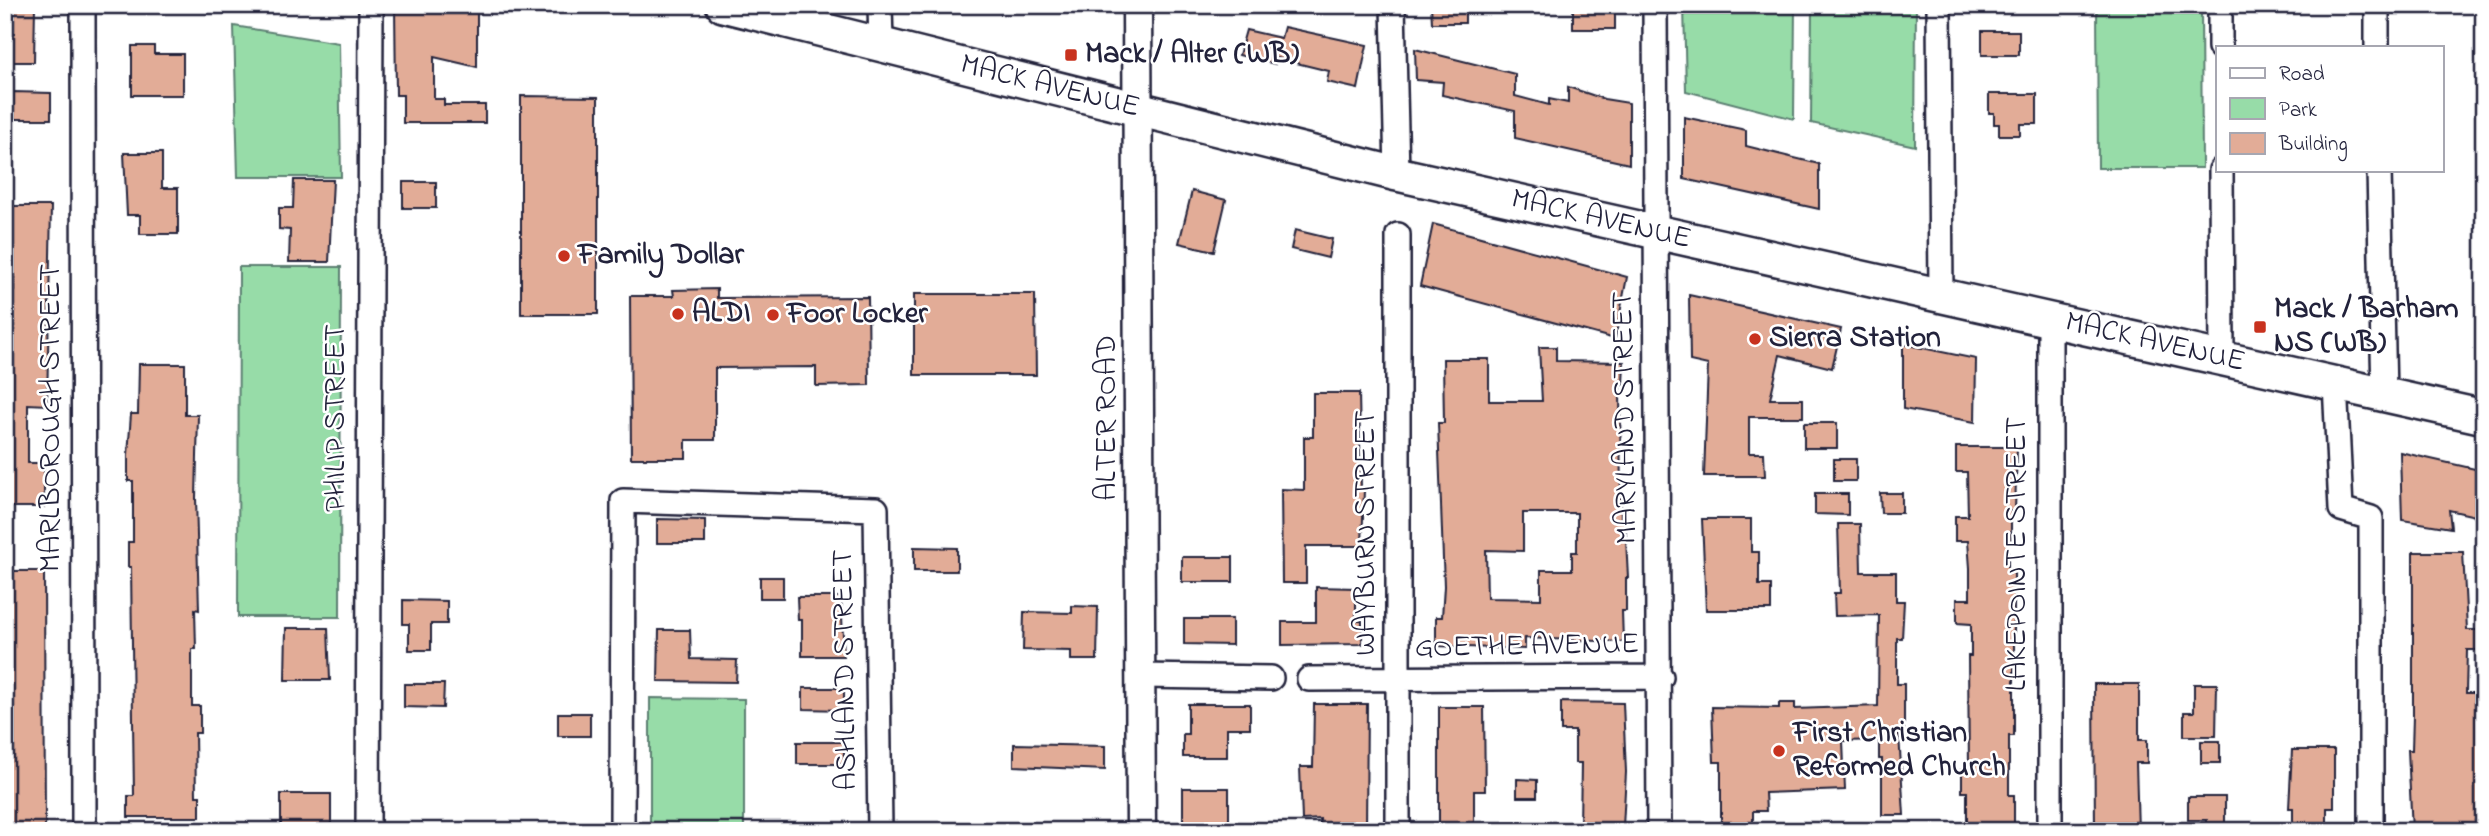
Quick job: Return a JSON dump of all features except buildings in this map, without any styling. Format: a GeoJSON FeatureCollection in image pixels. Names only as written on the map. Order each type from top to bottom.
{"type":"FeatureCollection","features":[{"type":"Feature","properties":{"kind":"main road","name":"MACK AVENUE"},"geometry":{"type":"LineString","coordinates":[[723,5],[1397,174],[2484,417]]}},
{"type":"Feature","properties":{"kind":"street","name":"MARLBOROUGH STREET"},"geometry":{"type":"LineString","coordinates":[[83,5],[84,831]]}},
{"type":"Feature","properties":{"kind":"street","name":"PHILIP STREET"},"geometry":{"type":"LineString","coordinates":[[368,831],[371,5]]}},
{"type":"Feature","properties":{"kind":"street"},"geometry":{"type":"LineString","coordinates":[[880,5],[881,44]]}},
{"type":"Feature","properties":{"kind":"street","name":"ALTER ROAD"},"geometry":{"type":"LineString","coordinates":[[1137,5],[1142,831]]}},
{"type":"Feature","properties":{"kind":"street"},"geometry":{"type":"LineString","coordinates":[[1393,5],[1397,174]]}},
{"type":"Feature","properties":{"kind":"street","name":"MARYLAND STREET"},"geometry":{"type":"LineString","coordinates":[[1655,5],[1661,677],[1659,831]]}},
{"type":"Feature","properties":{"kind":"street"},"geometry":{"type":"LineString","coordinates":[[1939,5],[1941,296]]}},
{"type":"Feature","properties":{"kind":"street"},"geometry":{"type":"LineString","coordinates":[[2220,5],[2220,46]]}},
{"type":"Feature","properties":{"kind":"street"},"geometry":{"type":"LineString","coordinates":[[2377,5],[2377,46]]}},
{"type":"Feature","properties":{"kind":"street"},"geometry":{"type":"LineString","coordinates":[[2221,172],[2222,358]]}},
{"type":"Feature","properties":{"kind":"street"},"geometry":{"type":"LineString","coordinates":[[2379,172],[2384,394]]}},
{"type":"Feature","properties":{"kind":"street","name":"WAYBURN STREET"},"geometry":{"type":"LineString","coordinates":[[1398,234],[1398,831]]}},
{"type":"Feature","properties":{"kind":"street","name":"LAKEPOINTE STREET"},"geometry":{"type":"LineString","coordinates":[[2050,320],[2050,831]]}},
{"type":"Feature","properties":{"kind":"street"},"geometry":{"type":"LineString","coordinates":[[2335,383],[2341,509],[2371,519],[2371,831]]}},
{"type":"Feature","properties":{"kind":"street","name":"ASHLAND STREET"},"geometry":{"type":"LineString","coordinates":[[622,831],[623,501],[876,509],[880,831]]}},
{"type":"Feature","properties":{"kind":"street"},"geometry":{"type":"LineString","coordinates":[[1142,676],[1271,678]]}},
{"type":"Feature","properties":{"kind":"street","name":"GOETHE AVENUE"},"geometry":{"type":"LineString","coordinates":[[1309,679],[1661,677]]}},
{"type":"Feature","properties":{"kind":"green space"},"geometry":{"type":"Polygon","coordinates":[[[1684,5],[1795,5],[1794,119],[1686,91],[1684,5]]]}},
{"type":"Feature","properties":{"kind":"green space"},"geometry":{"type":"Polygon","coordinates":[[[1812,5],[1916,5],[1915,146],[1811,123],[1812,5]]]}},
{"type":"Feature","properties":{"kind":"green space"},"geometry":{"type":"Polygon","coordinates":[[[2097,5],[2201,5],[2202,168],[2098,168],[2097,5]]]}},
{"type":"Feature","properties":{"kind":"green space"},"geometry":{"type":"Polygon","coordinates":[[[234,26],[339,43],[341,177],[238,177],[234,26]]]}},
{"type":"Feature","properties":{"kind":"green space"},"geometry":{"type":"Polygon","coordinates":[[[239,267],[341,267],[340,617],[238,617],[239,267]]]}},
{"type":"Feature","properties":{"kind":"green space"},"geometry":{"type":"Polygon","coordinates":[[[650,698],[744,699],[744,831],[650,831],[650,698]]]}},
{"type":"Feature","properties":{"kind":"place","name":"Mack / Alter (WB)"},"geometry":{"type":"Point","coordinates":[1071,55]}},
{"type":"Feature","properties":{"kind":"place","name":"Family Dollar"},"geometry":{"type":"Point","coordinates":[564,256]}},
{"type":"Feature","properties":{"kind":"place","name":"ALDI"},"geometry":{"type":"Point","coordinates":[678,314]}},
{"type":"Feature","properties":{"kind":"place","name":"Foor Locker"},"geometry":{"type":"Point","coordinates":[773,315]}},
{"type":"Feature","properties":{"kind":"place","name":"Mack / Barham NS (WB)"},"geometry":{"type":"Point","coordinates":[2260,327]}},
{"type":"Feature","properties":{"kind":"place","name":"Sierra Station"},"geometry":{"type":"Point","coordinates":[1755,339]}},
{"type":"Feature","properties":{"kind":"place","name":"First Christian Reformed Church"},"geometry":{"type":"Point","coordinates":[1779,751]}}]}
